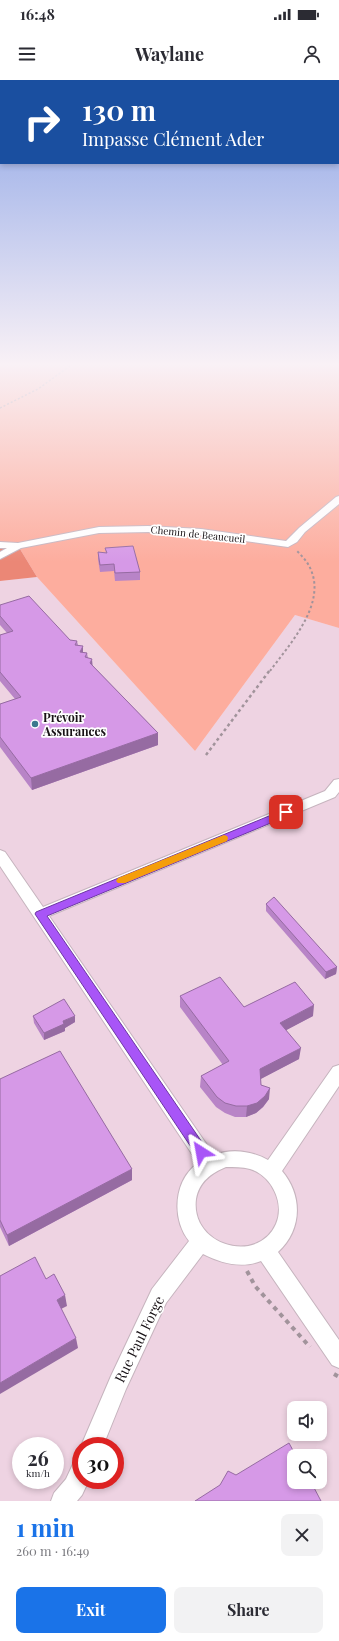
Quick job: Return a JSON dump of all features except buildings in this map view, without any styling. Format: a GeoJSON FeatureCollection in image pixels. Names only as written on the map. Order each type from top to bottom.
{"type":"FeatureCollection","features":[{"type":"Feature","properties":{"kind":"street"},"geometry":{"type":"LineString","coordinates":[[288,544],[294,540],[302,530],[339,499]]}},
{"type":"Feature","properties":{"kind":"street","name":"Chemin de Beaucueil"},"geometry":{"type":"LineString","coordinates":[[0,545],[18,546],[99,530],[148,529],[200,532],[288,544]]}},
{"type":"Feature","properties":{"kind":"street","name":"Chemin de Beaucueil"},"geometry":{"type":"LineString","coordinates":[[0,556],[18,546]]}},
{"type":"Feature","properties":{"kind":"street"},"geometry":{"type":"LineString","coordinates":[[40,914],[330,794],[339,783]]}},
{"type":"Feature","properties":{"kind":"street"},"geometry":{"type":"LineString","coordinates":[[0,855],[210,1165]]}},
{"type":"Feature","properties":{"kind":"street"},"geometry":{"type":"LineString","coordinates":[[271,1172],[339,1072]]}},
{"type":"Feature","properties":{"kind":"street"},"geometry":{"type":"LineString","coordinates":[[236,1159],[248,1160],[271,1172],[281,1183],[288,1198],[289,1215],[285,1228],[278,1240],[266,1250],[254,1254],[239,1256],[224,1254],[212,1249],[201,1241],[191,1228],[186,1213],[186,1201],[191,1184],[200,1172],[210,1165],[225,1160],[236,1159]]}},
{"type":"Feature","properties":{"kind":"street","name":"Rue Paul Forge"},"geometry":{"type":"LineString","coordinates":[[96,1437],[118,1383],[159,1296],[201,1241]]}},
{"type":"Feature","properties":{"kind":"street"},"geometry":{"type":"LineString","coordinates":[[266,1250],[335,1364]]}},
{"type":"Feature","properties":{"kind":"street"},"geometry":{"type":"LineString","coordinates":[[62,1501],[72,1489]]}},
{"type":"Feature","properties":{"kind":"path"},"geometry":{"type":"LineString","coordinates":[[206,755],[297,635],[311,607],[314,583],[311,567],[302,554],[288,544]]}},
{"type":"Feature","properties":{"kind":"path"},"geometry":{"type":"LineString","coordinates":[[239,1256],[256,1286],[312,1349]]}},
{"type":"Feature","properties":{"kind":"path"},"geometry":{"type":"LineString","coordinates":[[335,1364],[336,1377],[339,1377]]}},
{"type":"Feature","properties":{"kind":"shaded area"},"geometry":{"type":"Polygon","coordinates":[[[0,429],[339,429],[339,628],[295,615],[195,751],[37,577],[20,549],[0,548],[0,429]]]}},
{"type":"Feature","properties":{"kind":"shaded area"},"geometry":{"type":"Polygon","coordinates":[[[0,548],[20,549],[37,577],[0,581],[0,548]]]}},
{"type":"Feature","properties":{"kind":"shaded area"},"geometry":{"type":"Polygon","coordinates":[[[37,577],[195,751],[295,615],[339,628],[339,1501],[0,1501],[0,581],[37,577]]]}},
{"type":"Feature","properties":{"kind":"slow traffic"},"geometry":{"type":"LineString","coordinates":[[121,881],[224,838]]}},
{"type":"Feature","properties":{"kind":"place","name":"Prévoir Assurances"},"geometry":{"type":"Point","coordinates":[35,724]}},
{"type":"Feature","properties":{"kind":"route"},"geometry":{"type":"LineString","coordinates":[[201,1152],[40,914],[286,812]]}}]}
